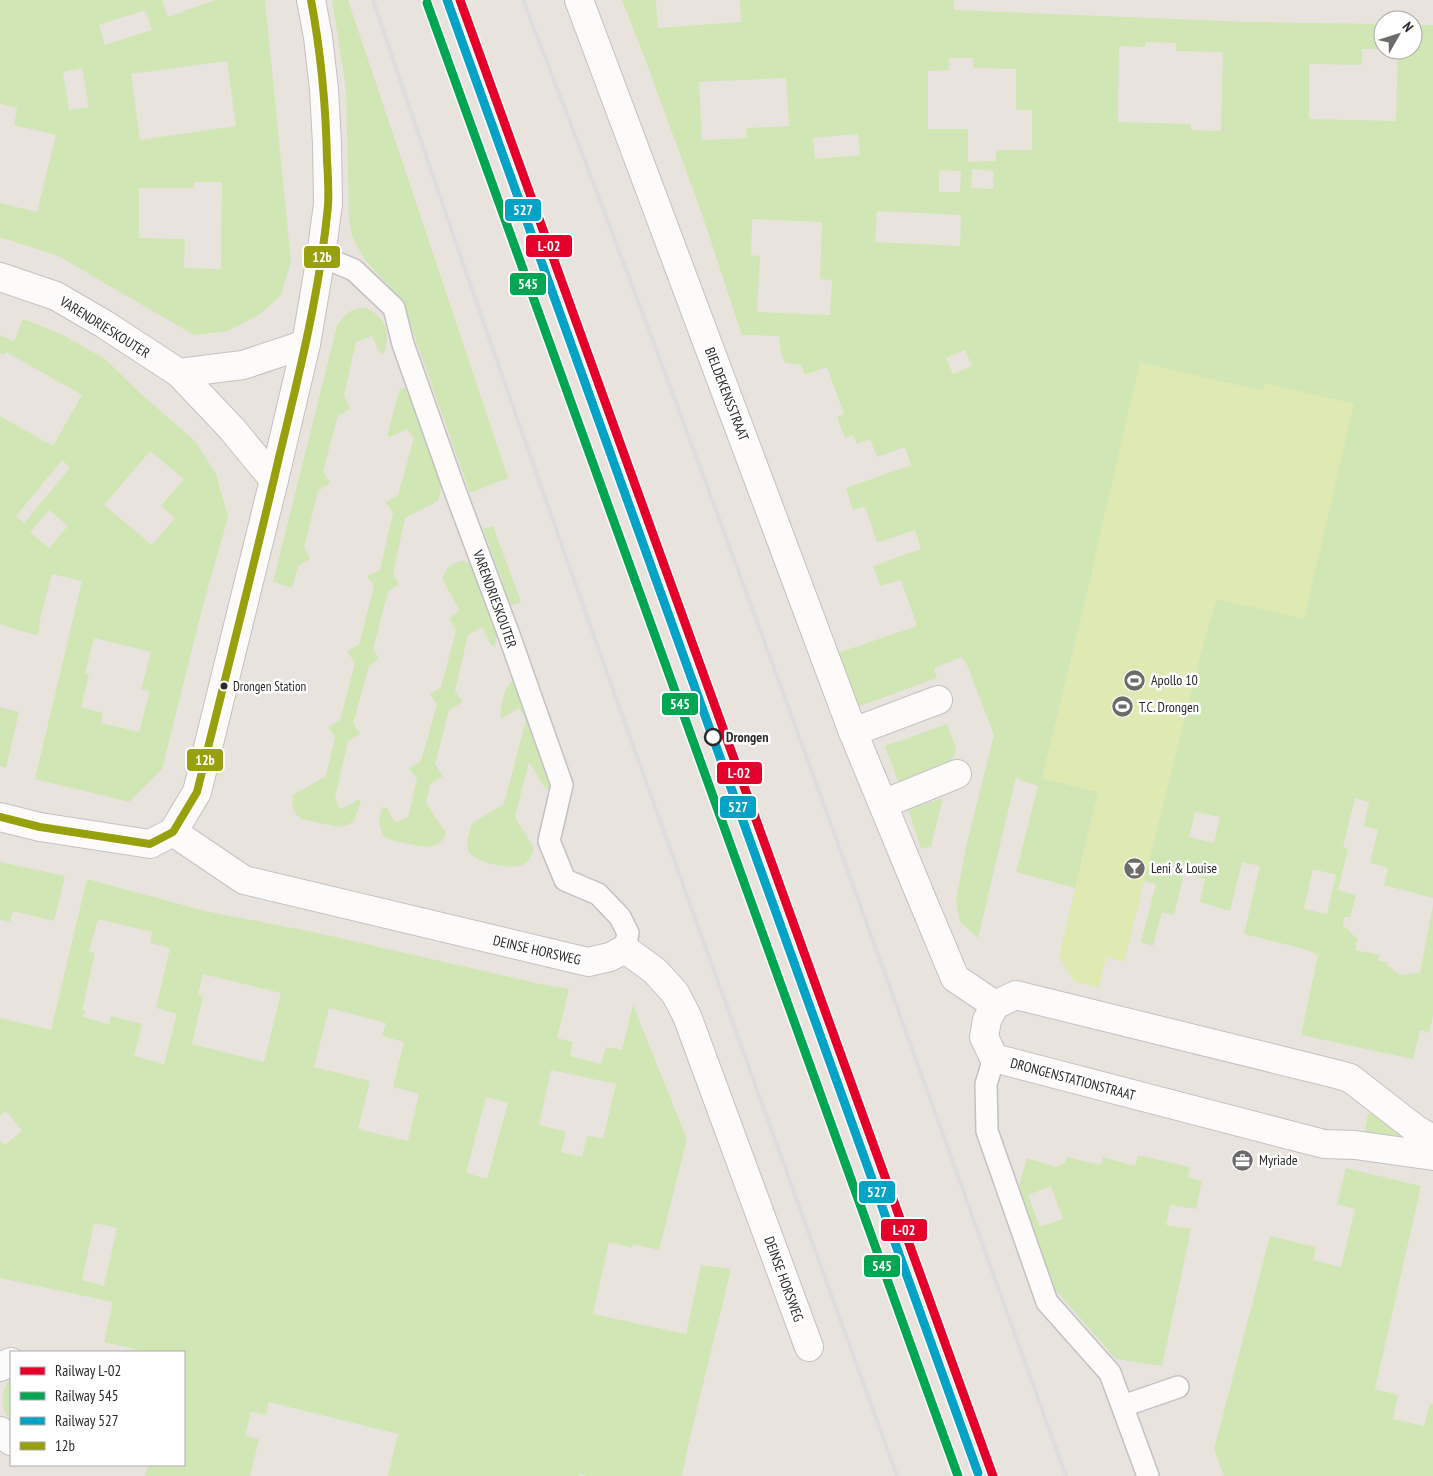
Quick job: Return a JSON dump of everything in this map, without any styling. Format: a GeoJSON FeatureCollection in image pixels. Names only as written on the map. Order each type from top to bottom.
{"type":"FeatureCollection","features":[{"type":"Feature","properties":{"kind":"street"},"geometry":{"type":"LineString","coordinates":[[0,817],[40,827],[150,844],[173,832],[196,792],[306,344],[321,256],[328,204],[327,144],[324,89],[318,37],[311,0]]}},
{"type":"Feature","properties":{"kind":"street","name":"BIELDEKENSSTRAAT"},"geometry":{"type":"LineString","coordinates":[[579,0],[853,732],[955,978],[995,1005]]}},
{"type":"Feature","properties":{"kind":"street","name":"VARENDRIESKOUTER"},"geometry":{"type":"LineString","coordinates":[[0,277],[56,296],[104,324],[179,373],[232,429],[274,480]]}},
{"type":"Feature","properties":{"kind":"street"},"geometry":{"type":"LineString","coordinates":[[179,373],[243,365],[306,344]]}},
{"type":"Feature","properties":{"kind":"street"},"geometry":{"type":"LineString","coordinates":[[853,732],[938,700]]}},
{"type":"Feature","properties":{"kind":"street"},"geometry":{"type":"LineString","coordinates":[[880,796],[957,774]]}},
{"type":"Feature","properties":{"kind":"street","name":"DEINSE HORSWEG"},"geometry":{"type":"LineString","coordinates":[[173,832],[244,880],[588,962],[610,958],[625,949],[655,971],[675,994],[687,1016],[809,1347]]}},
{"type":"Feature","properties":{"kind":"street"},"geometry":{"type":"LineString","coordinates":[[995,1005],[1016,995],[1350,1078],[1417,1130],[1433,1139]]}},
{"type":"Feature","properties":{"kind":"street","name":"DRONGENSTATIONSTRAAT"},"geometry":{"type":"LineString","coordinates":[[995,1005],[987,1020],[984,1038],[994,1058],[1324,1144],[1355,1145],[1433,1156]]}},
{"type":"Feature","properties":{"kind":"street"},"geometry":{"type":"LineString","coordinates":[[0,1432],[10,1440]]}},
{"type":"Feature","properties":{"kind":"lane","name":"VARENDRIESKOUTER"},"geometry":{"type":"LineString","coordinates":[[321,256],[354,270],[394,308],[406,353],[562,785],[549,841],[565,880],[598,894],[620,917],[628,933],[625,949]]}},
{"type":"Feature","properties":{"kind":"lane"},"geometry":{"type":"LineString","coordinates":[[994,1058],[986,1084],[987,1131],[1047,1302],[1110,1373],[1148,1476]]}},
{"type":"Feature","properties":{"kind":"lane"},"geometry":{"type":"LineString","coordinates":[[1122,1406],[1178,1387]]}},
{"type":"Feature","properties":{"kind":"green space"},"geometry":{"type":"Polygon","coordinates":[[[0,0],[162,0],[168,17],[215,0],[265,0],[291,262],[281,295],[259,315],[228,331],[194,335],[58,256],[0,237],[0,203],[37,212],[56,135],[14,125],[17,108],[0,104],[0,0]],[[145,10],[99,25],[105,45],[152,30],[145,10]],[[227,61],[131,74],[140,140],[236,126],[227,61]],[[82,68],[63,72],[69,110],[89,107],[82,68]],[[194,182],[194,188],[139,188],[139,238],[185,239],[184,268],[221,269],[222,182],[194,182]]]}},
{"type":"Feature","properties":{"kind":"green space"},"geometry":{"type":"Polygon","coordinates":[[[332,0],[348,0],[508,478],[470,493],[402,301],[364,259],[352,236],[349,218],[346,88],[332,0]]]}},
{"type":"Feature","properties":{"kind":"green space"},"geometry":{"type":"Polygon","coordinates":[[[622,0],[656,0],[658,28],[741,22],[740,0],[954,0],[954,10],[1249,22],[1373,24],[1373,49],[1362,49],[1362,65],[1309,64],[1309,119],[1396,121],[1398,60],[1423,60],[1423,25],[1433,25],[1433,898],[1384,885],[1388,868],[1370,863],[1378,830],[1364,826],[1369,802],[1355,798],[1343,847],[1348,849],[1338,890],[1356,895],[1350,917],[1344,917],[1343,926],[1358,938],[1355,950],[1379,955],[1378,961],[1388,962],[1387,966],[1403,975],[1420,973],[1433,905],[1433,1015],[1429,1033],[1420,1030],[1413,1059],[1301,1035],[1318,955],[1301,948],[1244,934],[1260,866],[1242,862],[1230,911],[1200,902],[1205,879],[1184,874],[1174,915],[1162,912],[1153,946],[1141,942],[1156,884],[1143,881],[1205,636],[1217,598],[1266,383],[1264,391],[1093,570],[1042,778],[1098,792],[1075,888],[1016,872],[1038,786],[1016,777],[978,938],[960,922],[956,900],[966,847],[994,735],[967,665],[962,657],[934,668],[937,678],[852,709],[832,655],[917,626],[901,580],[880,586],[873,566],[921,549],[915,530],[877,543],[865,506],[853,510],[846,488],[911,465],[905,447],[877,457],[870,439],[857,444],[853,435],[845,438],[837,417],[844,414],[827,367],[805,375],[801,365],[785,363],[781,354],[779,336],[742,335],[702,214],[622,0]],[[1146,42],[1145,47],[1119,46],[1118,122],[1191,124],[1191,130],[1221,131],[1223,52],[1176,51],[1176,43],[1146,42]],[[949,58],[949,70],[928,71],[928,129],[968,129],[968,162],[996,161],[996,150],[1032,150],[1032,110],[1016,110],[1016,69],[973,68],[973,58],[949,58]],[[786,78],[699,82],[702,140],[747,138],[746,128],[789,126],[786,78]],[[858,134],[813,138],[815,159],[860,155],[858,134]],[[972,169],[971,188],[993,189],[994,171],[972,169]],[[939,170],[939,192],[960,192],[961,171],[939,170]],[[877,211],[875,242],[960,246],[961,215],[877,211]],[[752,219],[751,255],[760,256],[757,312],[830,315],[832,280],[820,279],[822,222],[752,219]],[[965,350],[946,358],[953,374],[972,366],[965,350]],[[1195,812],[1189,837],[1214,843],[1220,817],[1195,812]],[[1313,869],[1304,909],[1327,914],[1336,875],[1313,869]]]}},
{"type":"Feature","properties":{"kind":"green space"},"geometry":{"type":"Polygon","coordinates":[[[365,307],[379,316],[385,326],[387,339],[384,355],[380,353],[372,336],[356,342],[344,395],[350,409],[338,416],[323,471],[330,483],[318,491],[304,547],[310,559],[298,566],[292,588],[273,582],[337,326],[348,312],[365,307]]]}},
{"type":"Feature","properties":{"kind":"green space"},"geometry":{"type":"Polygon","coordinates":[[[23,319],[61,334],[105,359],[140,393],[195,441],[216,474],[228,517],[202,609],[162,769],[129,802],[35,779],[82,581],[52,574],[41,615],[38,636],[0,624],[0,416],[53,446],[82,395],[6,352],[4,355],[0,353],[0,335],[14,341],[23,319]],[[150,451],[104,505],[152,545],[175,518],[161,506],[184,479],[150,451]],[[62,460],[16,516],[24,523],[70,468],[62,460]],[[49,510],[30,532],[49,548],[68,526],[49,510]],[[94,638],[85,673],[89,675],[81,707],[103,713],[101,723],[139,732],[150,691],[141,690],[151,652],[94,638]]]}},
{"type":"Feature","properties":{"kind":"green space","name":"T.C. Drongen"},"geometry":{"type":"Polygon","coordinates":[[[1140,362],[1263,391],[1266,383],[1354,404],[1304,619],[1217,599],[1205,636],[1124,962],[1106,957],[1099,988],[1074,981],[1059,957],[1098,792],[1042,778],[1093,570],[1140,362]]]}},
{"type":"Feature","properties":{"kind":"green space"},"geometry":{"type":"Polygon","coordinates":[[[402,388],[407,388],[411,395],[440,478],[441,491],[438,501],[405,518],[393,574],[399,584],[388,592],[373,649],[379,659],[369,666],[353,723],[360,734],[348,741],[335,798],[340,809],[358,800],[361,801],[353,822],[338,827],[301,819],[295,813],[292,806],[293,795],[326,776],[335,737],[328,727],[340,720],[355,663],[347,651],[359,645],[374,586],[367,576],[380,570],[393,513],[386,502],[398,495],[414,438],[407,429],[390,437],[387,436],[399,391],[402,388]]]}},
{"type":"Feature","properties":{"kind":"green space"},"geometry":{"type":"Polygon","coordinates":[[[493,526],[521,602],[511,606],[483,529],[493,526]]]}},
{"type":"Feature","properties":{"kind":"green space"},"geometry":{"type":"Polygon","coordinates":[[[462,561],[471,564],[477,573],[498,629],[495,646],[491,645],[482,627],[468,635],[455,691],[463,702],[449,710],[435,764],[443,776],[430,784],[426,803],[446,833],[440,843],[430,846],[419,846],[385,837],[382,835],[379,822],[382,807],[387,808],[395,823],[408,817],[417,779],[409,768],[421,761],[437,705],[430,694],[441,687],[456,631],[449,618],[460,611],[442,579],[449,567],[462,561]]]}},
{"type":"Feature","properties":{"kind":"green space"},"geometry":{"type":"Polygon","coordinates":[[[514,680],[518,682],[551,778],[549,790],[545,788],[529,762],[515,817],[534,848],[531,857],[524,864],[512,867],[477,859],[471,855],[467,843],[472,823],[504,804],[526,720],[519,708],[503,718],[500,717],[505,691],[514,680]]]}},
{"type":"Feature","properties":{"kind":"green space"},"geometry":{"type":"Polygon","coordinates":[[[0,707],[19,712],[6,768],[0,766],[0,707]]]}},
{"type":"Feature","properties":{"kind":"green space"},"geometry":{"type":"Polygon","coordinates":[[[947,724],[956,748],[952,764],[899,784],[885,746],[947,724]]]}},
{"type":"Feature","properties":{"kind":"green space"},"geometry":{"type":"Polygon","coordinates":[[[943,798],[931,846],[921,849],[908,809],[943,798]]]}},
{"type":"Feature","properties":{"kind":"green space"},"geometry":{"type":"Polygon","coordinates":[[[0,862],[65,876],[54,921],[13,911],[10,922],[0,920],[0,862]]]}},
{"type":"Feature","properties":{"kind":"green space"},"geometry":{"type":"Polygon","coordinates":[[[87,879],[205,911],[318,933],[569,989],[557,1038],[573,1042],[570,1056],[601,1064],[606,1047],[622,1050],[633,1005],[687,1139],[659,1250],[633,1244],[632,1248],[609,1242],[593,1314],[686,1334],[701,1265],[731,1269],[682,1476],[587,1476],[579,1474],[579,1476],[388,1476],[398,1434],[269,1402],[266,1415],[251,1412],[245,1436],[259,1439],[250,1476],[145,1476],[148,1466],[185,1466],[185,1351],[142,1351],[104,1342],[113,1302],[0,1278],[0,1140],[5,1145],[22,1131],[6,1111],[0,1116],[0,1018],[51,1030],[87,879]],[[98,919],[89,952],[95,953],[82,1010],[85,1011],[83,1017],[109,1024],[111,1016],[142,1024],[134,1056],[164,1064],[177,1014],[156,1008],[170,948],[150,943],[152,932],[98,919]],[[203,974],[198,994],[203,996],[192,1044],[264,1062],[281,993],[203,974]],[[329,1008],[314,1067],[370,1081],[358,1129],[408,1141],[419,1094],[393,1087],[404,1042],[382,1036],[386,1023],[329,1008]],[[551,1070],[539,1125],[566,1132],[561,1152],[582,1157],[587,1136],[603,1139],[616,1084],[551,1070]],[[486,1097],[466,1173],[487,1179],[508,1103],[486,1097]],[[94,1223],[82,1280],[104,1286],[117,1228],[94,1223]]]}},
{"type":"Feature","properties":{"kind":"green space"},"geometry":{"type":"Polygon","coordinates":[[[1378,1111],[1414,1141],[1364,1135],[1368,1114],[1378,1111]]]}},
{"type":"Feature","properties":{"kind":"green space"},"geometry":{"type":"Polygon","coordinates":[[[1138,1155],[1190,1167],[1188,1177],[1202,1181],[1196,1209],[1170,1205],[1166,1225],[1191,1229],[1162,1366],[1116,1359],[1053,1287],[1019,1185],[1027,1158],[1056,1167],[1065,1163],[1066,1157],[1101,1165],[1103,1157],[1135,1166],[1138,1155]],[[1051,1186],[1028,1195],[1040,1227],[1063,1219],[1051,1186]]]}},
{"type":"Feature","properties":{"kind":"green space"},"geometry":{"type":"Polygon","coordinates":[[[1346,1168],[1421,1186],[1375,1389],[1398,1395],[1393,1419],[1424,1426],[1430,1403],[1433,1404],[1433,1476],[1224,1476],[1214,1449],[1270,1236],[1316,1247],[1313,1260],[1341,1267],[1355,1209],[1337,1204],[1346,1168]]]}},
{"type":"Feature","properties":{"kind":"green space"},"geometry":{"type":"Polygon","coordinates":[[[10,1379],[10,1420],[3,1406],[3,1394],[10,1379]]]}},
{"type":"Feature","properties":{"kind":"railway"},"geometry":{"type":"LineString","coordinates":[[373,0],[565,555],[897,1476]]}},
{"type":"Feature","properties":{"kind":"railway"},"geometry":{"type":"LineString","coordinates":[[523,0],[594,184],[731,552],[1066,1476]]}},
{"type":"Feature","properties":{"kind":"rail line","name":"527"},"geometry":{"type":"LineString","coordinates":[[447,0],[978,1473]]}},
{"type":"Feature","properties":{"kind":"rail line","name":"L-02"},"geometry":{"type":"LineString","coordinates":[[460,0],[993,1476]]}},
{"type":"Feature","properties":{"kind":"rail line","name":"545"},"geometry":{"type":"LineString","coordinates":[[427,3],[958,1476]]}},
{"type":"Feature","properties":{"kind":"transit line","name":"12b"},"geometry":{"type":"LineString","coordinates":[[0,817],[40,827],[150,844],[173,832],[197,792],[295,391],[320,268],[328,195],[322,80],[311,0]]}},
{"type":"Feature","properties":{"kind":"place","name":"Apollo 10"},"geometry":{"type":"Point","coordinates":[1135,680]}},
{"type":"Feature","properties":{"kind":"place","name":"Drongen Station"},"geometry":{"type":"Point","coordinates":[224,686]}},
{"type":"Feature","properties":{"kind":"place","name":"T.C. Drongen"},"geometry":{"type":"Point","coordinates":[1123,707]}},
{"type":"Feature","properties":{"kind":"place","name":"Drongen"},"geometry":{"type":"Point","coordinates":[713,737]}},
{"type":"Feature","properties":{"kind":"place","name":"Leni & Louise"},"geometry":{"type":"Point","coordinates":[1135,868]}},
{"type":"Feature","properties":{"kind":"place","name":"Myriade"},"geometry":{"type":"Point","coordinates":[1243,1160]}}]}
